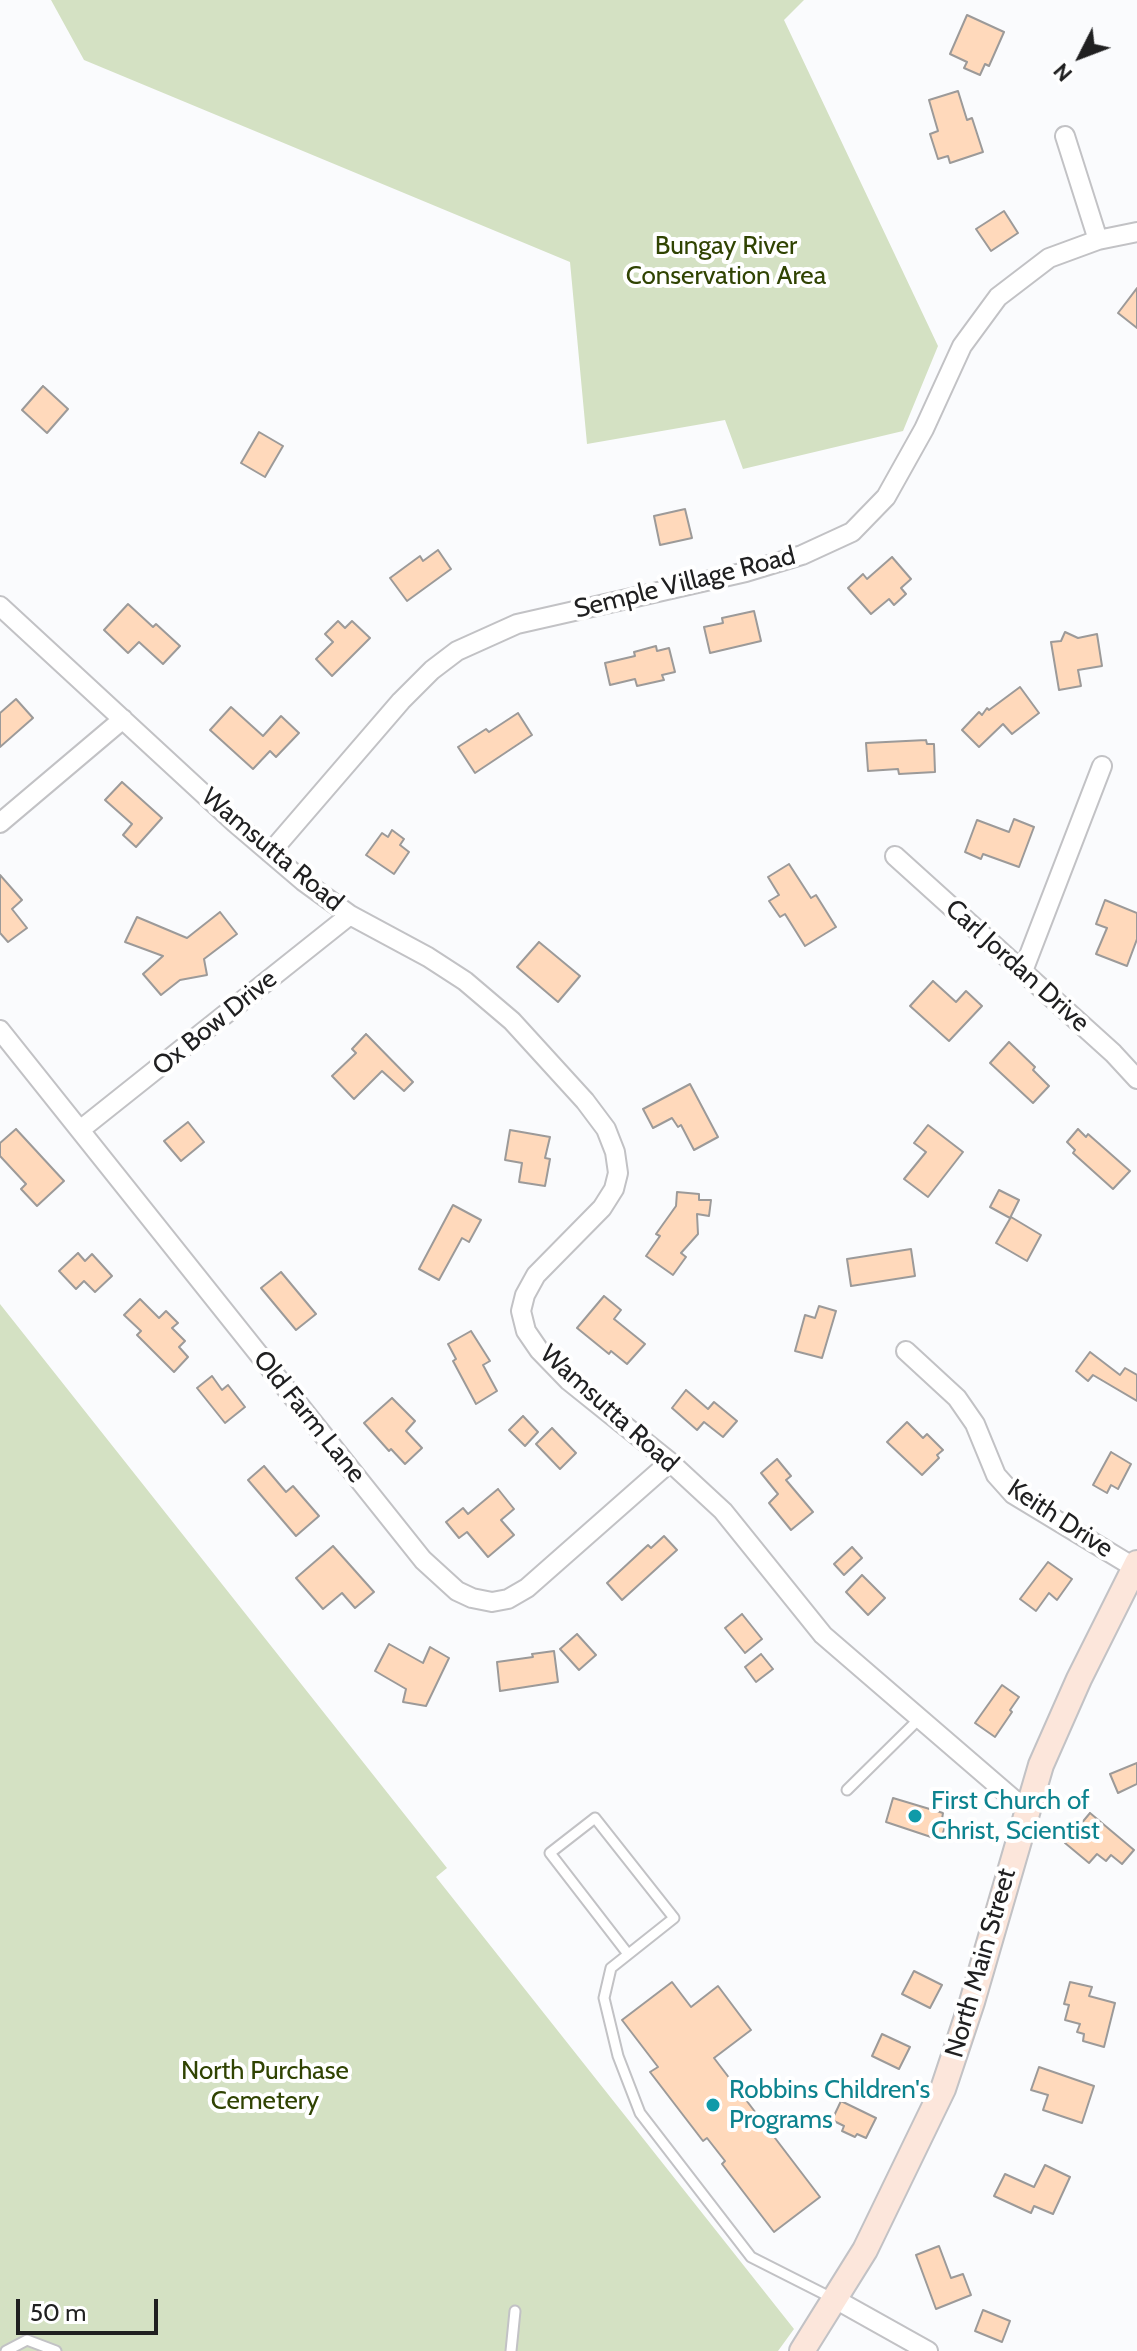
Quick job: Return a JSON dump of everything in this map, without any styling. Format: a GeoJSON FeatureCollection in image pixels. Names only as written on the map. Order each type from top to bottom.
{"type":"FeatureCollection","features":[{"type":"Feature","properties":{"kind":"main road","name":"North Main Street"},"geometry":{"type":"LineString","coordinates":[[802,2351],[865,2250],[943,2089],[972,2002],[1041,1765],[1072,1693],[1136,1566]]}},
{"type":"Feature","properties":{"kind":"street"},"geometry":{"type":"LineString","coordinates":[[1065,136],[1098,240]]}},
{"type":"Feature","properties":{"kind":"street","name":"Semple Village Road"},"geometry":{"type":"LineString","coordinates":[[270,853],[401,701],[432,670],[457,651],[517,624],[746,572],[802,555],[852,532],[886,497],[924,429],[962,346],[998,297],[1049,258],[1098,240],[1137,232]]}},
{"type":"Feature","properties":{"kind":"street","name":"Wamsutta Road"},"geometry":{"type":"LineString","coordinates":[[0,606],[270,853],[350,915],[465,981],[512,1021],[585,1101],[606,1129],[615,1152],[618,1173],[614,1189],[602,1208],[536,1275],[525,1295],[521,1311],[526,1331],[553,1366],[670,1462],[723,1511],[823,1635],[1026,1810]]}},
{"type":"Feature","properties":{"kind":"street"},"geometry":{"type":"LineString","coordinates":[[0,823],[123,719]]}},
{"type":"Feature","properties":{"kind":"street"},"geometry":{"type":"LineString","coordinates":[[1023,971],[1102,766]]}},
{"type":"Feature","properties":{"kind":"street","name":"Carl Jordan Drive"},"geometry":{"type":"LineString","coordinates":[[895,856],[1113,1053],[1137,1079]]}},
{"type":"Feature","properties":{"kind":"street","name":"Ox Bow Drive"},"geometry":{"type":"LineString","coordinates":[[80,1130],[350,915]]}},
{"type":"Feature","properties":{"kind":"street","name":"Old Farm Lane"},"geometry":{"type":"LineString","coordinates":[[0,1030],[423,1560],[457,1591],[492,1602],[508,1599],[527,1588],[670,1462]]}},
{"type":"Feature","properties":{"kind":"street","name":"Keith Drive"},"geometry":{"type":"LineString","coordinates":[[906,1351],[957,1398],[975,1424],[996,1475],[1013,1494],[1136,1566]]}},
{"type":"Feature","properties":{"kind":"street"},"geometry":{"type":"LineString","coordinates":[[835,2299],[928,2351]]}},
{"type":"Feature","properties":{"kind":"lane"},"geometry":{"type":"LineString","coordinates":[[847,1790],[919,1719]]}},
{"type":"Feature","properties":{"kind":"lane"},"geometry":{"type":"LineString","coordinates":[[628,1954],[550,1853],[595,1818],[674,1918],[611,1968],[604,1998],[618,2056],[640,2113],[751,2257],[835,2299]]}},
{"type":"Feature","properties":{"kind":"lane"},"geometry":{"type":"LineString","coordinates":[[511,2351],[515,2311]]}},
{"type":"Feature","properties":{"kind":"lane"},"geometry":{"type":"LineString","coordinates":[[6,2351],[27,2340],[56,2351]]}},
{"type":"Feature","properties":{"kind":"green space","name":"Bungay River Conservation Area"},"geometry":{"type":"Polygon","coordinates":[[[51,0],[804,0],[784,20],[938,346],[903,431],[743,469],[725,420],[587,444],[570,262],[84,60],[51,0]]]}},
{"type":"Feature","properties":{"kind":"green space","name":"North Purchase Cemetery"},"geometry":{"type":"Polygon","coordinates":[[[0,1304],[447,1868],[436,1877],[794,2329],[778,2351],[0,2351],[0,1304]]]}},
{"type":"Feature","properties":{"kind":"building"},"geometry":{"type":"Polygon","coordinates":[[[967,15],[1004,32],[989,66],[985,64],[980,75],[964,68],[967,62],[950,54],[967,15]]]}},
{"type":"Feature","properties":{"kind":"building"},"geometry":{"type":"Polygon","coordinates":[[[958,91],[967,120],[972,118],[983,152],[950,163],[948,156],[938,159],[930,134],[938,131],[929,100],[958,91]]]}},
{"type":"Feature","properties":{"kind":"building"},"geometry":{"type":"Polygon","coordinates":[[[1004,211],[1018,233],[991,251],[976,229],[1004,211]]]}},
{"type":"Feature","properties":{"kind":"building"},"geometry":{"type":"Polygon","coordinates":[[[1137,288],[1137,328],[1118,313],[1137,288]]]}},
{"type":"Feature","properties":{"kind":"building"},"geometry":{"type":"Polygon","coordinates":[[[43,386],[68,409],[47,433],[22,410],[43,386]]]}},
{"type":"Feature","properties":{"kind":"building"},"geometry":{"type":"Polygon","coordinates":[[[259,432],[283,446],[265,477],[241,463],[259,432]]]}},
{"type":"Feature","properties":{"kind":"building"},"geometry":{"type":"Polygon","coordinates":[[[685,509],[692,538],[660,545],[654,516],[685,509]]]}},
{"type":"Feature","properties":{"kind":"building"},"geometry":{"type":"Polygon","coordinates":[[[438,550],[451,569],[407,601],[390,578],[420,556],[423,561],[438,550]]]}},
{"type":"Feature","properties":{"kind":"building"},"geometry":{"type":"Polygon","coordinates":[[[892,557],[911,579],[901,588],[906,594],[894,605],[889,599],[871,614],[848,588],[863,574],[867,579],[892,557]]]}},
{"type":"Feature","properties":{"kind":"building"},"geometry":{"type":"Polygon","coordinates":[[[128,604],[180,646],[163,664],[139,642],[128,653],[104,630],[128,604]]]}},
{"type":"Feature","properties":{"kind":"building"},"geometry":{"type":"Polygon","coordinates":[[[754,611],[761,641],[710,653],[704,627],[723,623],[722,618],[754,611]]]}},
{"type":"Feature","properties":{"kind":"building"},"geometry":{"type":"Polygon","coordinates":[[[338,621],[345,628],[352,621],[370,638],[332,676],[316,659],[333,642],[325,634],[338,621]]]}},
{"type":"Feature","properties":{"kind":"building"},"geometry":{"type":"Polygon","coordinates":[[[1065,632],[1078,638],[1097,634],[1102,666],[1078,670],[1081,686],[1059,690],[1051,642],[1061,641],[1065,632]]]}},
{"type":"Feature","properties":{"kind":"building"},"geometry":{"type":"Polygon","coordinates":[[[656,646],[657,651],[669,648],[675,672],[662,675],[664,680],[637,686],[635,679],[610,685],[605,663],[635,656],[634,652],[656,646]]]}},
{"type":"Feature","properties":{"kind":"building"},"geometry":{"type":"Polygon","coordinates":[[[1020,687],[1039,713],[1012,734],[1003,724],[979,747],[962,730],[979,712],[982,715],[987,708],[989,710],[1020,687]]]}},
{"type":"Feature","properties":{"kind":"building"},"geometry":{"type":"Polygon","coordinates":[[[16,699],[33,718],[0,747],[0,713],[16,699]]]}},
{"type":"Feature","properties":{"kind":"building"},"geometry":{"type":"Polygon","coordinates":[[[231,707],[263,736],[281,716],[299,733],[276,757],[270,751],[253,769],[210,730],[231,707]]]}},
{"type":"Feature","properties":{"kind":"building"},"geometry":{"type":"Polygon","coordinates":[[[518,713],[532,735],[475,773],[458,747],[518,713]]]}},
{"type":"Feature","properties":{"kind":"building"},"geometry":{"type":"Polygon","coordinates":[[[926,740],[927,744],[934,744],[935,772],[899,774],[898,769],[868,771],[866,743],[926,740]]]}},
{"type":"Feature","properties":{"kind":"building"},"geometry":{"type":"Polygon","coordinates":[[[122,782],[162,818],[136,847],[123,835],[132,824],[105,800],[122,782]]]}},
{"type":"Feature","properties":{"kind":"building"},"geometry":{"type":"Polygon","coordinates":[[[1014,819],[1034,827],[1019,867],[983,854],[981,859],[965,852],[977,820],[1009,832],[1014,819]]]}},
{"type":"Feature","properties":{"kind":"building"},"geometry":{"type":"Polygon","coordinates":[[[392,830],[404,839],[400,845],[409,852],[394,874],[366,855],[382,833],[388,837],[392,830]]]}},
{"type":"Feature","properties":{"kind":"building"},"geometry":{"type":"Polygon","coordinates":[[[789,864],[811,898],[816,895],[836,927],[805,946],[785,914],[780,917],[769,901],[779,895],[768,877],[789,864]]]}},
{"type":"Feature","properties":{"kind":"building"},"geometry":{"type":"Polygon","coordinates":[[[0,875],[22,900],[12,909],[27,928],[8,942],[0,933],[0,875]]]}},
{"type":"Feature","properties":{"kind":"building"},"geometry":{"type":"Polygon","coordinates":[[[1105,900],[1137,913],[1137,939],[1127,966],[1096,954],[1107,928],[1096,924],[1105,900]]]}},
{"type":"Feature","properties":{"kind":"building"},"geometry":{"type":"Polygon","coordinates":[[[220,912],[237,934],[204,959],[207,975],[180,980],[161,995],[143,974],[163,956],[125,942],[137,917],[187,938],[220,912]]]}},
{"type":"Feature","properties":{"kind":"building"},"geometry":{"type":"Polygon","coordinates":[[[539,942],[580,976],[558,1002],[517,967],[539,942]]]}},
{"type":"Feature","properties":{"kind":"building"},"geometry":{"type":"Polygon","coordinates":[[[933,981],[956,1002],[966,991],[982,1006],[949,1041],[910,1006],[933,981]]]}},
{"type":"Feature","properties":{"kind":"building"},"geometry":{"type":"Polygon","coordinates":[[[366,1034],[413,1082],[404,1091],[382,1071],[354,1099],[332,1076],[356,1053],[352,1049],[366,1034]]]}},
{"type":"Feature","properties":{"kind":"building"},"geometry":{"type":"Polygon","coordinates":[[[1009,1042],[1035,1067],[1033,1070],[1049,1086],[1033,1103],[990,1063],[1009,1042]]]}},
{"type":"Feature","properties":{"kind":"building"},"geometry":{"type":"Polygon","coordinates":[[[690,1084],[718,1137],[694,1150],[681,1125],[678,1127],[672,1118],[653,1128],[643,1109],[690,1084]]]}},
{"type":"Feature","properties":{"kind":"building"},"geometry":{"type":"Polygon","coordinates":[[[188,1122],[204,1142],[181,1161],[164,1141],[188,1122]]]}},
{"type":"Feature","properties":{"kind":"building"},"geometry":{"type":"Polygon","coordinates":[[[928,1125],[963,1152],[928,1197],[904,1179],[926,1152],[914,1143],[928,1125]]]}},
{"type":"Feature","properties":{"kind":"building"},"geometry":{"type":"Polygon","coordinates":[[[16,1129],[64,1181],[37,1206],[21,1189],[26,1184],[0,1156],[0,1143],[16,1129]]]}},
{"type":"Feature","properties":{"kind":"building"},"geometry":{"type":"Polygon","coordinates":[[[1078,1129],[1130,1171],[1113,1189],[1073,1153],[1075,1150],[1067,1142],[1078,1129]]]}},
{"type":"Feature","properties":{"kind":"building"},"geometry":{"type":"Polygon","coordinates":[[[510,1130],[550,1137],[545,1158],[550,1159],[545,1186],[519,1182],[522,1163],[505,1160],[510,1130]]]}},
{"type":"Feature","properties":{"kind":"building"},"geometry":{"type":"Polygon","coordinates":[[[999,1190],[1019,1200],[1010,1218],[990,1207],[999,1190]]]}},
{"type":"Feature","properties":{"kind":"building"},"geometry":{"type":"Polygon","coordinates":[[[677,1192],[699,1194],[699,1200],[711,1200],[709,1216],[697,1214],[698,1234],[681,1253],[686,1257],[673,1275],[646,1256],[660,1236],[656,1234],[676,1206],[677,1192]]]}},
{"type":"Feature","properties":{"kind":"building"},"geometry":{"type":"Polygon","coordinates":[[[453,1205],[481,1220],[469,1242],[462,1238],[439,1280],[419,1269],[453,1205]]]}},
{"type":"Feature","properties":{"kind":"building"},"geometry":{"type":"Polygon","coordinates":[[[1011,1217],[1041,1235],[1027,1261],[996,1243],[1011,1217]]]}},
{"type":"Feature","properties":{"kind":"building"},"geometry":{"type":"Polygon","coordinates":[[[911,1249],[915,1276],[851,1286],[847,1259],[911,1249]]]}},
{"type":"Feature","properties":{"kind":"building"},"geometry":{"type":"Polygon","coordinates":[[[78,1253],[85,1261],[92,1254],[112,1276],[95,1292],[84,1281],[76,1289],[59,1271],[78,1253]]]}},
{"type":"Feature","properties":{"kind":"building"},"geometry":{"type":"Polygon","coordinates":[[[281,1272],[316,1314],[296,1330],[261,1288],[281,1272]]]}},
{"type":"Feature","properties":{"kind":"building"},"geometry":{"type":"Polygon","coordinates":[[[604,1296],[621,1310],[614,1319],[645,1344],[627,1364],[611,1351],[609,1354],[577,1328],[604,1296]]]}},
{"type":"Feature","properties":{"kind":"building"},"geometry":{"type":"Polygon","coordinates":[[[140,1299],[159,1318],[166,1311],[178,1323],[172,1328],[185,1341],[179,1347],[188,1357],[174,1372],[137,1335],[141,1331],[124,1315],[140,1299]]]}},
{"type":"Feature","properties":{"kind":"building"},"geometry":{"type":"Polygon","coordinates":[[[819,1306],[836,1311],[822,1358],[795,1351],[805,1315],[815,1318],[819,1306]]]}},
{"type":"Feature","properties":{"kind":"building"},"geometry":{"type":"Polygon","coordinates":[[[471,1331],[490,1361],[483,1365],[497,1391],[476,1404],[453,1361],[456,1359],[448,1344],[471,1331]]]}},
{"type":"Feature","properties":{"kind":"building"},"geometry":{"type":"Polygon","coordinates":[[[1090,1352],[1120,1375],[1125,1368],[1137,1375],[1137,1401],[1093,1375],[1088,1381],[1076,1371],[1090,1352]]]}},
{"type":"Feature","properties":{"kind":"building"},"geometry":{"type":"Polygon","coordinates":[[[212,1376],[222,1390],[228,1385],[245,1407],[225,1423],[197,1388],[212,1376]]]}},
{"type":"Feature","properties":{"kind":"building"},"geometry":{"type":"Polygon","coordinates":[[[686,1390],[708,1409],[714,1402],[737,1421],[723,1437],[704,1422],[697,1430],[672,1408],[686,1390]]]}},
{"type":"Feature","properties":{"kind":"building"},"geometry":{"type":"Polygon","coordinates":[[[392,1398],[415,1421],[406,1431],[422,1448],[405,1464],[364,1423],[392,1398]]]}},
{"type":"Feature","properties":{"kind":"building"},"geometry":{"type":"Polygon","coordinates":[[[523,1416],[538,1432],[525,1446],[509,1430],[523,1416]]]}},
{"type":"Feature","properties":{"kind":"building"},"geometry":{"type":"Polygon","coordinates":[[[907,1422],[923,1438],[927,1434],[943,1450],[922,1475],[887,1442],[907,1422]]]}},
{"type":"Feature","properties":{"kind":"building"},"geometry":{"type":"Polygon","coordinates":[[[552,1428],[576,1453],[560,1469],[536,1444],[552,1428]]]}},
{"type":"Feature","properties":{"kind":"building"},"geometry":{"type":"Polygon","coordinates":[[[1111,1452],[1131,1464],[1118,1489],[1111,1485],[1107,1493],[1093,1485],[1111,1452]]]}},
{"type":"Feature","properties":{"kind":"building"},"geometry":{"type":"Polygon","coordinates":[[[777,1459],[791,1476],[786,1480],[813,1512],[791,1530],[769,1503],[778,1494],[761,1473],[777,1459]]]}},
{"type":"Feature","properties":{"kind":"building"},"geometry":{"type":"Polygon","coordinates":[[[264,1466],[286,1492],[293,1486],[319,1516],[296,1536],[248,1480],[264,1466]]]}},
{"type":"Feature","properties":{"kind":"building"},"geometry":{"type":"Polygon","coordinates":[[[498,1489],[514,1509],[501,1520],[514,1535],[488,1557],[467,1532],[459,1538],[446,1522],[463,1508],[468,1514],[498,1489]]]}},
{"type":"Feature","properties":{"kind":"building"},"geometry":{"type":"Polygon","coordinates":[[[664,1536],[677,1550],[622,1600],[607,1583],[648,1545],[651,1548],[664,1536]]]}},
{"type":"Feature","properties":{"kind":"building"},"geometry":{"type":"Polygon","coordinates":[[[333,1546],[374,1592],[355,1608],[342,1593],[323,1609],[296,1578],[333,1546]]]}},
{"type":"Feature","properties":{"kind":"building"},"geometry":{"type":"Polygon","coordinates":[[[852,1547],[862,1558],[844,1575],[834,1564],[852,1547]]]}},
{"type":"Feature","properties":{"kind":"building"},"geometry":{"type":"Polygon","coordinates":[[[1048,1562],[1072,1579],[1057,1600],[1049,1593],[1036,1611],[1020,1599],[1048,1562]]]}},
{"type":"Feature","properties":{"kind":"building"},"geometry":{"type":"Polygon","coordinates":[[[862,1575],[885,1598],[868,1615],[846,1592],[862,1575]]]}},
{"type":"Feature","properties":{"kind":"building"},"geometry":{"type":"Polygon","coordinates":[[[742,1614],[762,1639],[745,1653],[725,1628],[742,1614]]]}},
{"type":"Feature","properties":{"kind":"building"},"geometry":{"type":"Polygon","coordinates":[[[577,1634],[596,1655],[579,1670],[560,1649],[577,1634]]]}},
{"type":"Feature","properties":{"kind":"building"},"geometry":{"type":"Polygon","coordinates":[[[389,1644],[423,1663],[430,1647],[449,1658],[426,1706],[403,1702],[406,1689],[375,1671],[389,1644]]]}},
{"type":"Feature","properties":{"kind":"building"},"geometry":{"type":"Polygon","coordinates":[[[554,1651],[558,1682],[500,1691],[497,1662],[554,1651]]]}},
{"type":"Feature","properties":{"kind":"building"},"geometry":{"type":"Polygon","coordinates":[[[761,1654],[773,1669],[756,1682],[745,1667],[761,1654]]]}},
{"type":"Feature","properties":{"kind":"building"},"geometry":{"type":"Polygon","coordinates":[[[1002,1685],[1019,1697],[995,1737],[975,1723],[1002,1685]]]}},
{"type":"Feature","properties":{"kind":"building"},"geometry":{"type":"Polygon","coordinates":[[[1137,1763],[1137,1784],[1118,1793],[1110,1774],[1137,1763]]]}},
{"type":"Feature","properties":{"kind":"building","name":"First Church of Christ, Scientist"},"geometry":{"type":"Polygon","coordinates":[[[893,1798],[943,1813],[942,1819],[947,1820],[942,1836],[935,1834],[934,1838],[886,1822],[893,1798]]]}},
{"type":"Feature","properties":{"kind":"building"},"geometry":{"type":"Polygon","coordinates":[[[1090,1813],[1134,1850],[1122,1864],[1111,1855],[1106,1861],[1097,1854],[1089,1863],[1065,1843],[1090,1813]]]}},
{"type":"Feature","properties":{"kind":"building"},"geometry":{"type":"Polygon","coordinates":[[[914,1971],[942,1985],[930,2008],[902,1994],[914,1971]]]}},
{"type":"Feature","properties":{"kind":"building","name":"Robbins Children's Programs"},"geometry":{"type":"Polygon","coordinates":[[[672,1982],[691,2007],[718,1986],[751,2030],[714,2058],[820,2197],[774,2232],[722,2164],[725,2161],[707,2138],[703,2141],[650,2072],[658,2067],[622,2020],[672,1982]]]}},
{"type":"Feature","properties":{"kind":"building"},"geometry":{"type":"Polygon","coordinates":[[[1070,1982],[1092,1987],[1089,1996],[1115,2003],[1104,2047],[1083,2041],[1084,2034],[1077,2032],[1080,2024],[1065,2020],[1069,2005],[1064,2004],[1070,1982]]]}},
{"type":"Feature","properties":{"kind":"building"},"geometry":{"type":"Polygon","coordinates":[[[882,2034],[910,2047],[899,2069],[872,2056],[882,2034]]]}},
{"type":"Feature","properties":{"kind":"building"},"geometry":{"type":"Polygon","coordinates":[[[1039,2067],[1094,2086],[1082,2123],[1043,2110],[1048,2095],[1031,2090],[1039,2067]]]}},
{"type":"Feature","properties":{"kind":"building"},"geometry":{"type":"Polygon","coordinates":[[[841,2101],[876,2118],[866,2138],[842,2131],[844,2126],[832,2120],[841,2101]]]}},
{"type":"Feature","properties":{"kind":"building"},"geometry":{"type":"Polygon","coordinates":[[[1045,2165],[1070,2177],[1053,2214],[1034,2206],[1031,2213],[994,2196],[1005,2174],[1034,2187],[1045,2165]]]}},
{"type":"Feature","properties":{"kind":"building"},"geometry":{"type":"Polygon","coordinates":[[[939,2246],[951,2278],[963,2274],[971,2295],[936,2309],[916,2255],[939,2246]]]}},
{"type":"Feature","properties":{"kind":"building"},"geometry":{"type":"Polygon","coordinates":[[[983,2310],[1010,2321],[1002,2342],[975,2331],[983,2310]]]}},
{"type":"Feature","properties":{"kind":"place","name":"First Church of Christ, Scientist"},"geometry":{"type":"Point","coordinates":[915,1816]}},
{"type":"Feature","properties":{"kind":"place","name":"Robbins Children's Programs"},"geometry":{"type":"Point","coordinates":[713,2105]}}]}
